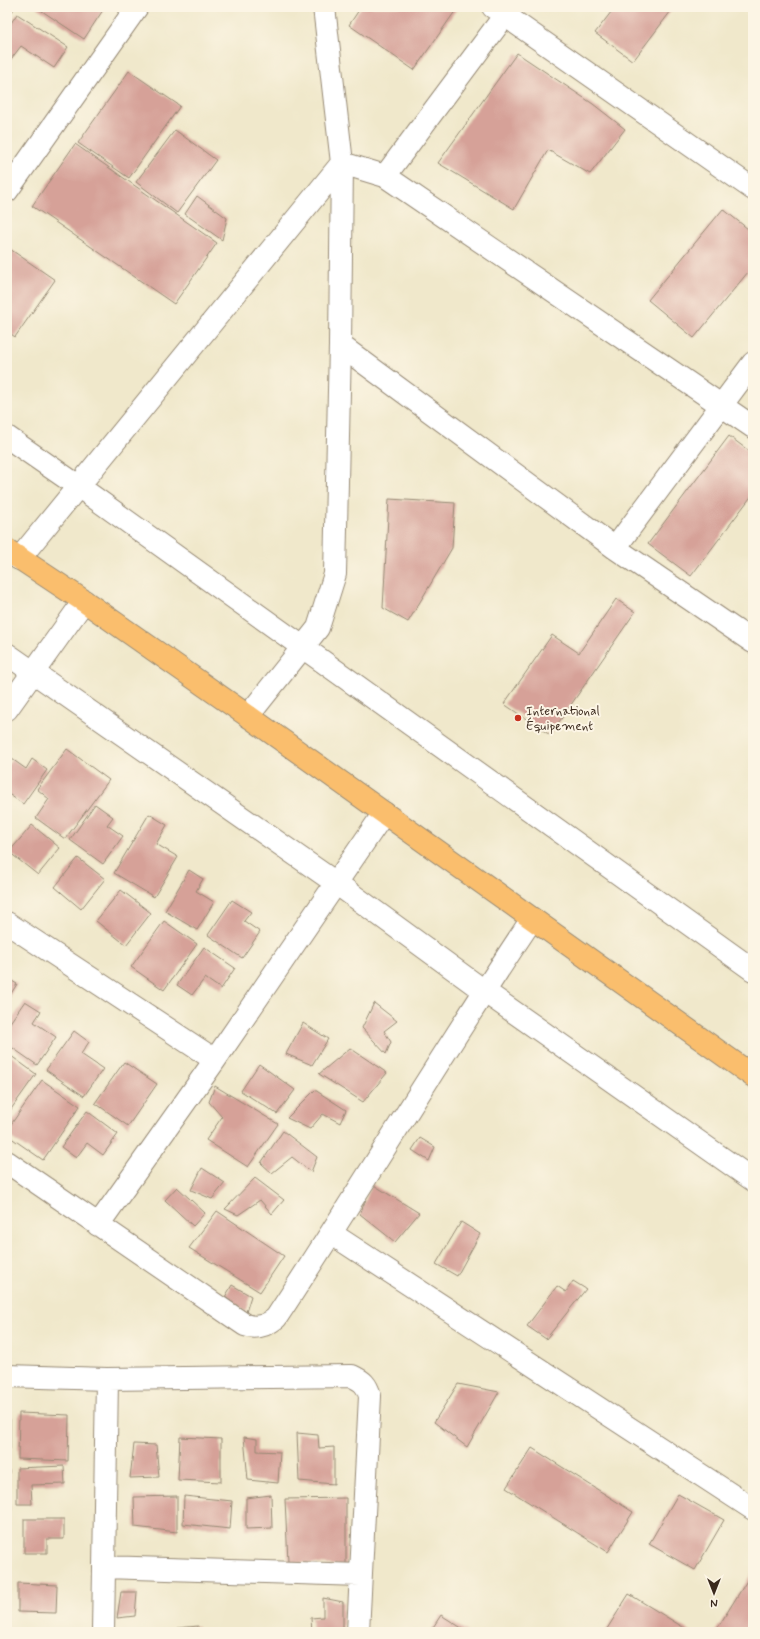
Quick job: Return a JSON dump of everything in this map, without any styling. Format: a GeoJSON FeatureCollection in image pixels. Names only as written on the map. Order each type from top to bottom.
{"type":"FeatureCollection","features":[{"type":"Feature","properties":{"kind":"main road"},"geometry":{"type":"LineString","coordinates":[[13,554],[84,601],[248,716],[753,1076]]}},
{"type":"Feature","properties":{"kind":"street"},"geometry":{"type":"LineString","coordinates":[[7,191],[137,7]]}},
{"type":"Feature","properties":{"kind":"street"},"geometry":{"type":"LineString","coordinates":[[248,716],[318,628],[335,574],[342,164],[321,9]]}},
{"type":"Feature","properties":{"kind":"street"},"geometry":{"type":"LineString","coordinates":[[385,176],[503,10],[753,189]]}},
{"type":"Feature","properties":{"kind":"street"},"geometry":{"type":"LineString","coordinates":[[342,164],[385,176],[753,427]]}},
{"type":"Feature","properties":{"kind":"street"},"geometry":{"type":"LineString","coordinates":[[13,554],[78,486],[342,164]]}},
{"type":"Feature","properties":{"kind":"street"},"geometry":{"type":"LineString","coordinates":[[340,345],[615,548],[753,642]]}},
{"type":"Feature","properties":{"kind":"street"},"geometry":{"type":"LineString","coordinates":[[615,548],[753,363]]}},
{"type":"Feature","properties":{"kind":"street"},"geometry":{"type":"LineString","coordinates":[[7,437],[78,486],[753,970]]}},
{"type":"Feature","properties":{"kind":"street"},"geometry":{"type":"LineString","coordinates":[[7,709],[84,601]]}},
{"type":"Feature","properties":{"kind":"street"},"geometry":{"type":"LineString","coordinates":[[7,654],[336,883],[484,991],[753,1180]]}},
{"type":"Feature","properties":{"kind":"street"},"geometry":{"type":"LineString","coordinates":[[98,1225],[215,1060],[384,813]]}},
{"type":"Feature","properties":{"kind":"street"},"geometry":{"type":"LineString","coordinates":[[7,1162],[245,1325],[254,1328],[270,1323],[276,1318],[332,1234],[484,991],[532,919]]}},
{"type":"Feature","properties":{"kind":"street"},"geometry":{"type":"LineString","coordinates":[[7,923],[215,1060]]}},
{"type":"Feature","properties":{"kind":"street"},"geometry":{"type":"LineString","coordinates":[[332,1234],[753,1509]]}},
{"type":"Feature","properties":{"kind":"street"},"geometry":{"type":"LineString","coordinates":[[7,1376],[107,1379],[352,1376],[362,1382],[368,1389],[370,1396],[358,1632]]}},
{"type":"Feature","properties":{"kind":"street"},"geometry":{"type":"LineString","coordinates":[[103,1632],[107,1379]]}},
{"type":"Feature","properties":{"kind":"street"},"geometry":{"type":"LineString","coordinates":[[104,1567],[360,1575]]}},
{"type":"Feature","properties":{"kind":"building"},"geometry":{"type":"Polygon","coordinates":[[[7,7],[15,7],[7,19],[7,7]]]}},
{"type":"Feature","properties":{"kind":"building"},"geometry":{"type":"Polygon","coordinates":[[[36,7],[105,7],[84,39],[36,7]]]}},
{"type":"Feature","properties":{"kind":"building"},"geometry":{"type":"Polygon","coordinates":[[[361,7],[458,7],[414,70],[349,25],[361,7]]]}},
{"type":"Feature","properties":{"kind":"building"},"geometry":{"type":"Polygon","coordinates":[[[615,7],[674,7],[633,61],[595,33],[615,7]]]}},
{"type":"Feature","properties":{"kind":"building"},"geometry":{"type":"Polygon","coordinates":[[[17,14],[68,47],[54,68],[21,46],[7,63],[7,29],[17,14]]]}},
{"type":"Feature","properties":{"kind":"building"},"geometry":{"type":"Polygon","coordinates":[[[517,53],[593,104],[625,129],[590,174],[548,150],[514,209],[438,163],[517,53]]]}},
{"type":"Feature","properties":{"kind":"building"},"geometry":{"type":"Polygon","coordinates":[[[129,71],[180,106],[129,178],[78,143],[129,71]]]}},
{"type":"Feature","properties":{"kind":"building"},"geometry":{"type":"Polygon","coordinates":[[[175,130],[216,160],[177,213],[136,182],[175,130]]]}},
{"type":"Feature","properties":{"kind":"building"},"geometry":{"type":"Polygon","coordinates":[[[75,144],[217,243],[174,304],[32,206],[75,144]]]}},
{"type":"Feature","properties":{"kind":"building"},"geometry":{"type":"Polygon","coordinates":[[[197,196],[227,218],[222,240],[185,214],[197,196]]]}},
{"type":"Feature","properties":{"kind":"building"},"geometry":{"type":"Polygon","coordinates":[[[723,209],[753,233],[753,266],[694,338],[648,300],[723,209]]]}},
{"type":"Feature","properties":{"kind":"building"},"geometry":{"type":"Polygon","coordinates":[[[7,247],[55,280],[15,337],[7,331],[7,247]]]}},
{"type":"Feature","properties":{"kind":"building"},"geometry":{"type":"Polygon","coordinates":[[[729,436],[753,454],[753,494],[691,576],[648,544],[729,436]]]}},
{"type":"Feature","properties":{"kind":"building"},"geometry":{"type":"Polygon","coordinates":[[[389,499],[455,503],[452,548],[408,622],[383,608],[389,499]]]}},
{"type":"Feature","properties":{"kind":"building"},"geometry":{"type":"Polygon","coordinates":[[[616,599],[635,612],[550,735],[504,704],[552,635],[579,653],[616,599]]]}},
{"type":"Feature","properties":{"kind":"building"},"geometry":{"type":"Polygon","coordinates":[[[67,749],[109,780],[65,839],[36,818],[49,799],[37,789],[67,749]]]}},
{"type":"Feature","properties":{"kind":"building"},"geometry":{"type":"Polygon","coordinates":[[[12,759],[26,769],[32,759],[47,770],[23,804],[7,793],[7,766],[12,759]]]}},
{"type":"Feature","properties":{"kind":"building"},"geometry":{"type":"Polygon","coordinates":[[[95,804],[113,817],[107,825],[123,836],[103,864],[70,840],[95,804]]]}},
{"type":"Feature","properties":{"kind":"building"},"geometry":{"type":"Polygon","coordinates":[[[149,814],[167,825],[156,844],[178,857],[154,897],[114,873],[149,814]]]}},
{"type":"Feature","properties":{"kind":"building"},"geometry":{"type":"Polygon","coordinates":[[[32,825],[60,848],[38,875],[9,852],[32,825]]]}},
{"type":"Feature","properties":{"kind":"building"},"geometry":{"type":"Polygon","coordinates":[[[78,858],[105,879],[81,909],[55,887],[78,858]]]}},
{"type":"Feature","properties":{"kind":"building"},"geometry":{"type":"Polygon","coordinates":[[[189,870],[203,879],[196,891],[214,902],[197,930],[165,911],[189,870]]]}},
{"type":"Feature","properties":{"kind":"building"},"geometry":{"type":"Polygon","coordinates":[[[121,890],[151,913],[126,945],[96,921],[121,890]]]}},
{"type":"Feature","properties":{"kind":"building"},"geometry":{"type":"Polygon","coordinates":[[[232,900],[251,912],[244,921],[260,932],[242,958],[208,935],[232,900]]]}},
{"type":"Feature","properties":{"kind":"building"},"geometry":{"type":"Polygon","coordinates":[[[164,921],[197,944],[164,990],[131,967],[164,921]]]}},
{"type":"Feature","properties":{"kind":"building"},"geometry":{"type":"Polygon","coordinates":[[[204,947],[235,968],[221,989],[205,978],[192,995],[177,985],[204,947]]]}},
{"type":"Feature","properties":{"kind":"building"},"geometry":{"type":"Polygon","coordinates":[[[7,978],[17,984],[7,1000],[7,978]]]}},
{"type":"Feature","properties":{"kind":"building"},"geometry":{"type":"Polygon","coordinates":[[[25,1001],[41,1011],[34,1022],[56,1037],[37,1065],[7,1044],[7,1027],[25,1001]]]}},
{"type":"Feature","properties":{"kind":"building"},"geometry":{"type":"Polygon","coordinates":[[[374,1003],[397,1021],[384,1031],[391,1042],[386,1054],[362,1028],[374,1003]]]}},
{"type":"Feature","properties":{"kind":"building"},"geometry":{"type":"Polygon","coordinates":[[[303,1023],[328,1039],[312,1065],[286,1054],[303,1023]]]}},
{"type":"Feature","properties":{"kind":"building"},"geometry":{"type":"Polygon","coordinates":[[[74,1031],[89,1042],[81,1054],[103,1069],[84,1096],[46,1070],[74,1031]]]}},
{"type":"Feature","properties":{"kind":"building"},"geometry":{"type":"Polygon","coordinates":[[[350,1048],[387,1073],[363,1102],[319,1074],[350,1048]]]}},
{"type":"Feature","properties":{"kind":"building"},"geometry":{"type":"Polygon","coordinates":[[[7,1053],[36,1074],[9,1112],[7,1110],[7,1053]]]}},
{"type":"Feature","properties":{"kind":"building"},"geometry":{"type":"Polygon","coordinates":[[[124,1062],[157,1084],[128,1126],[95,1103],[124,1062]]]}},
{"type":"Feature","properties":{"kind":"building"},"geometry":{"type":"Polygon","coordinates":[[[259,1064],[295,1090],[277,1114],[241,1091],[259,1064]]]}},
{"type":"Feature","properties":{"kind":"building"},"geometry":{"type":"Polygon","coordinates":[[[42,1080],[80,1106],[43,1160],[7,1135],[7,1130],[42,1080]]]}},
{"type":"Feature","properties":{"kind":"building"},"geometry":{"type":"Polygon","coordinates":[[[215,1086],[278,1124],[248,1167],[206,1140],[222,1117],[209,1102],[215,1086]]]}},
{"type":"Feature","properties":{"kind":"building"},"geometry":{"type":"Polygon","coordinates":[[[315,1090],[346,1110],[340,1123],[323,1114],[310,1129],[287,1118],[315,1090]]]}},
{"type":"Feature","properties":{"kind":"building"},"geometry":{"type":"Polygon","coordinates":[[[87,1111],[118,1134],[103,1155],[87,1143],[76,1158],[61,1147],[87,1111]]]}},
{"type":"Feature","properties":{"kind":"building"},"geometry":{"type":"Polygon","coordinates":[[[283,1131],[317,1157],[311,1172],[292,1157],[272,1173],[261,1163],[283,1131]]]}},
{"type":"Feature","properties":{"kind":"building"},"geometry":{"type":"Polygon","coordinates":[[[420,1138],[435,1147],[429,1161],[412,1150],[420,1138]]]}},
{"type":"Feature","properties":{"kind":"building"},"geometry":{"type":"Polygon","coordinates":[[[202,1168],[225,1183],[212,1199],[191,1190],[202,1168]]]}},
{"type":"Feature","properties":{"kind":"building"},"geometry":{"type":"Polygon","coordinates":[[[255,1178],[284,1200],[272,1214],[260,1200],[238,1215],[225,1209],[255,1178]]]}},
{"type":"Feature","properties":{"kind":"building"},"geometry":{"type":"Polygon","coordinates":[[[372,1184],[419,1213],[395,1242],[360,1214],[372,1184]]]}},
{"type":"Feature","properties":{"kind":"building"},"geometry":{"type":"Polygon","coordinates":[[[177,1187],[205,1213],[193,1226],[165,1200],[177,1187]]]}},
{"type":"Feature","properties":{"kind":"building"},"geometry":{"type":"Polygon","coordinates":[[[217,1211],[284,1256],[260,1292],[189,1248],[217,1211]]]}},
{"type":"Feature","properties":{"kind":"building"},"geometry":{"type":"Polygon","coordinates":[[[461,1222],[480,1234],[457,1276],[436,1264],[461,1222]]]}},
{"type":"Feature","properties":{"kind":"building"},"geometry":{"type":"Polygon","coordinates":[[[573,1281],[586,1289],[546,1339],[527,1326],[557,1286],[566,1292],[573,1281]]]}},
{"type":"Feature","properties":{"kind":"building"},"geometry":{"type":"Polygon","coordinates":[[[232,1285],[251,1296],[246,1312],[225,1297],[232,1285]]]}},
{"type":"Feature","properties":{"kind":"building"},"geometry":{"type":"Polygon","coordinates":[[[458,1384],[499,1392],[467,1447],[434,1422],[458,1384]]]}},
{"type":"Feature","properties":{"kind":"building"},"geometry":{"type":"Polygon","coordinates":[[[19,1413],[69,1415],[68,1461],[18,1459],[19,1413]]]}},
{"type":"Feature","properties":{"kind":"building"},"geometry":{"type":"Polygon","coordinates":[[[7,1419],[10,1419],[10,1449],[7,1449],[7,1419]]]}},
{"type":"Feature","properties":{"kind":"building"},"geometry":{"type":"Polygon","coordinates":[[[297,1433],[318,1435],[319,1448],[334,1447],[334,1484],[299,1481],[297,1433]]]}},
{"type":"Feature","properties":{"kind":"building"},"geometry":{"type":"Polygon","coordinates":[[[180,1437],[221,1439],[221,1482],[178,1480],[180,1437]]]}},
{"type":"Feature","properties":{"kind":"building"},"geometry":{"type":"Polygon","coordinates":[[[244,1437],[257,1439],[257,1451],[280,1452],[278,1483],[248,1480],[244,1437]]]}},
{"type":"Feature","properties":{"kind":"building"},"geometry":{"type":"Polygon","coordinates":[[[134,1444],[156,1445],[159,1477],[130,1478],[134,1444]]]}},
{"type":"Feature","properties":{"kind":"building"},"geometry":{"type":"Polygon","coordinates":[[[532,1448],[633,1512],[608,1552],[506,1488],[532,1448]]]}},
{"type":"Feature","properties":{"kind":"building"},"geometry":{"type":"Polygon","coordinates":[[[64,1466],[65,1484],[31,1485],[32,1504],[17,1504],[17,1468],[64,1466]]]}},
{"type":"Feature","properties":{"kind":"building"},"geometry":{"type":"Polygon","coordinates":[[[7,1470],[9,1470],[10,1511],[7,1511],[7,1470]]]}},
{"type":"Feature","properties":{"kind":"building"},"geometry":{"type":"Polygon","coordinates":[[[678,1494],[724,1520],[695,1570],[649,1544],[678,1494]]]}},
{"type":"Feature","properties":{"kind":"building"},"geometry":{"type":"Polygon","coordinates":[[[271,1495],[272,1528],[246,1529],[246,1498],[271,1495]]]}},
{"type":"Feature","properties":{"kind":"building"},"geometry":{"type":"Polygon","coordinates":[[[177,1496],[177,1532],[135,1527],[134,1497],[177,1496]]]}},
{"type":"Feature","properties":{"kind":"building"},"geometry":{"type":"Polygon","coordinates":[[[184,1496],[232,1501],[230,1529],[183,1524],[184,1496]]]}},
{"type":"Feature","properties":{"kind":"building"},"geometry":{"type":"Polygon","coordinates":[[[346,1498],[346,1566],[288,1562],[285,1499],[346,1498]]]}},
{"type":"Feature","properties":{"kind":"building"},"geometry":{"type":"Polygon","coordinates":[[[24,1519],[64,1519],[64,1539],[47,1539],[47,1553],[24,1553],[24,1519]]]}},
{"type":"Feature","properties":{"kind":"building"},"geometry":{"type":"Polygon","coordinates":[[[7,1530],[9,1530],[9,1558],[7,1558],[7,1530]]]}},
{"type":"Feature","properties":{"kind":"building"},"geometry":{"type":"Polygon","coordinates":[[[753,1571],[753,1632],[715,1632],[753,1571]]]}},
{"type":"Feature","properties":{"kind":"building"},"geometry":{"type":"Polygon","coordinates":[[[18,1583],[57,1585],[56,1613],[18,1612],[18,1583]]]}},
{"type":"Feature","properties":{"kind":"building"},"geometry":{"type":"Polygon","coordinates":[[[121,1592],[137,1592],[135,1616],[117,1618],[121,1592]]]}},
{"type":"Feature","properties":{"kind":"building"},"geometry":{"type":"Polygon","coordinates":[[[629,1594],[691,1632],[605,1632],[629,1594]]]}},
{"type":"Feature","properties":{"kind":"building"},"geometry":{"type":"Polygon","coordinates":[[[323,1598],[343,1602],[343,1632],[312,1632],[311,1618],[323,1617],[323,1598]]]}},
{"type":"Feature","properties":{"kind":"building"},"geometry":{"type":"Polygon","coordinates":[[[441,1615],[468,1632],[430,1632],[441,1615]]]}},
{"type":"Feature","properties":{"kind":"building"},"geometry":{"type":"Polygon","coordinates":[[[198,1626],[198,1632],[179,1632],[178,1628],[198,1626]]]}},
{"type":"Feature","properties":{"kind":"place","name":"International Équipement"},"geometry":{"type":"Point","coordinates":[518,718]}}]}
